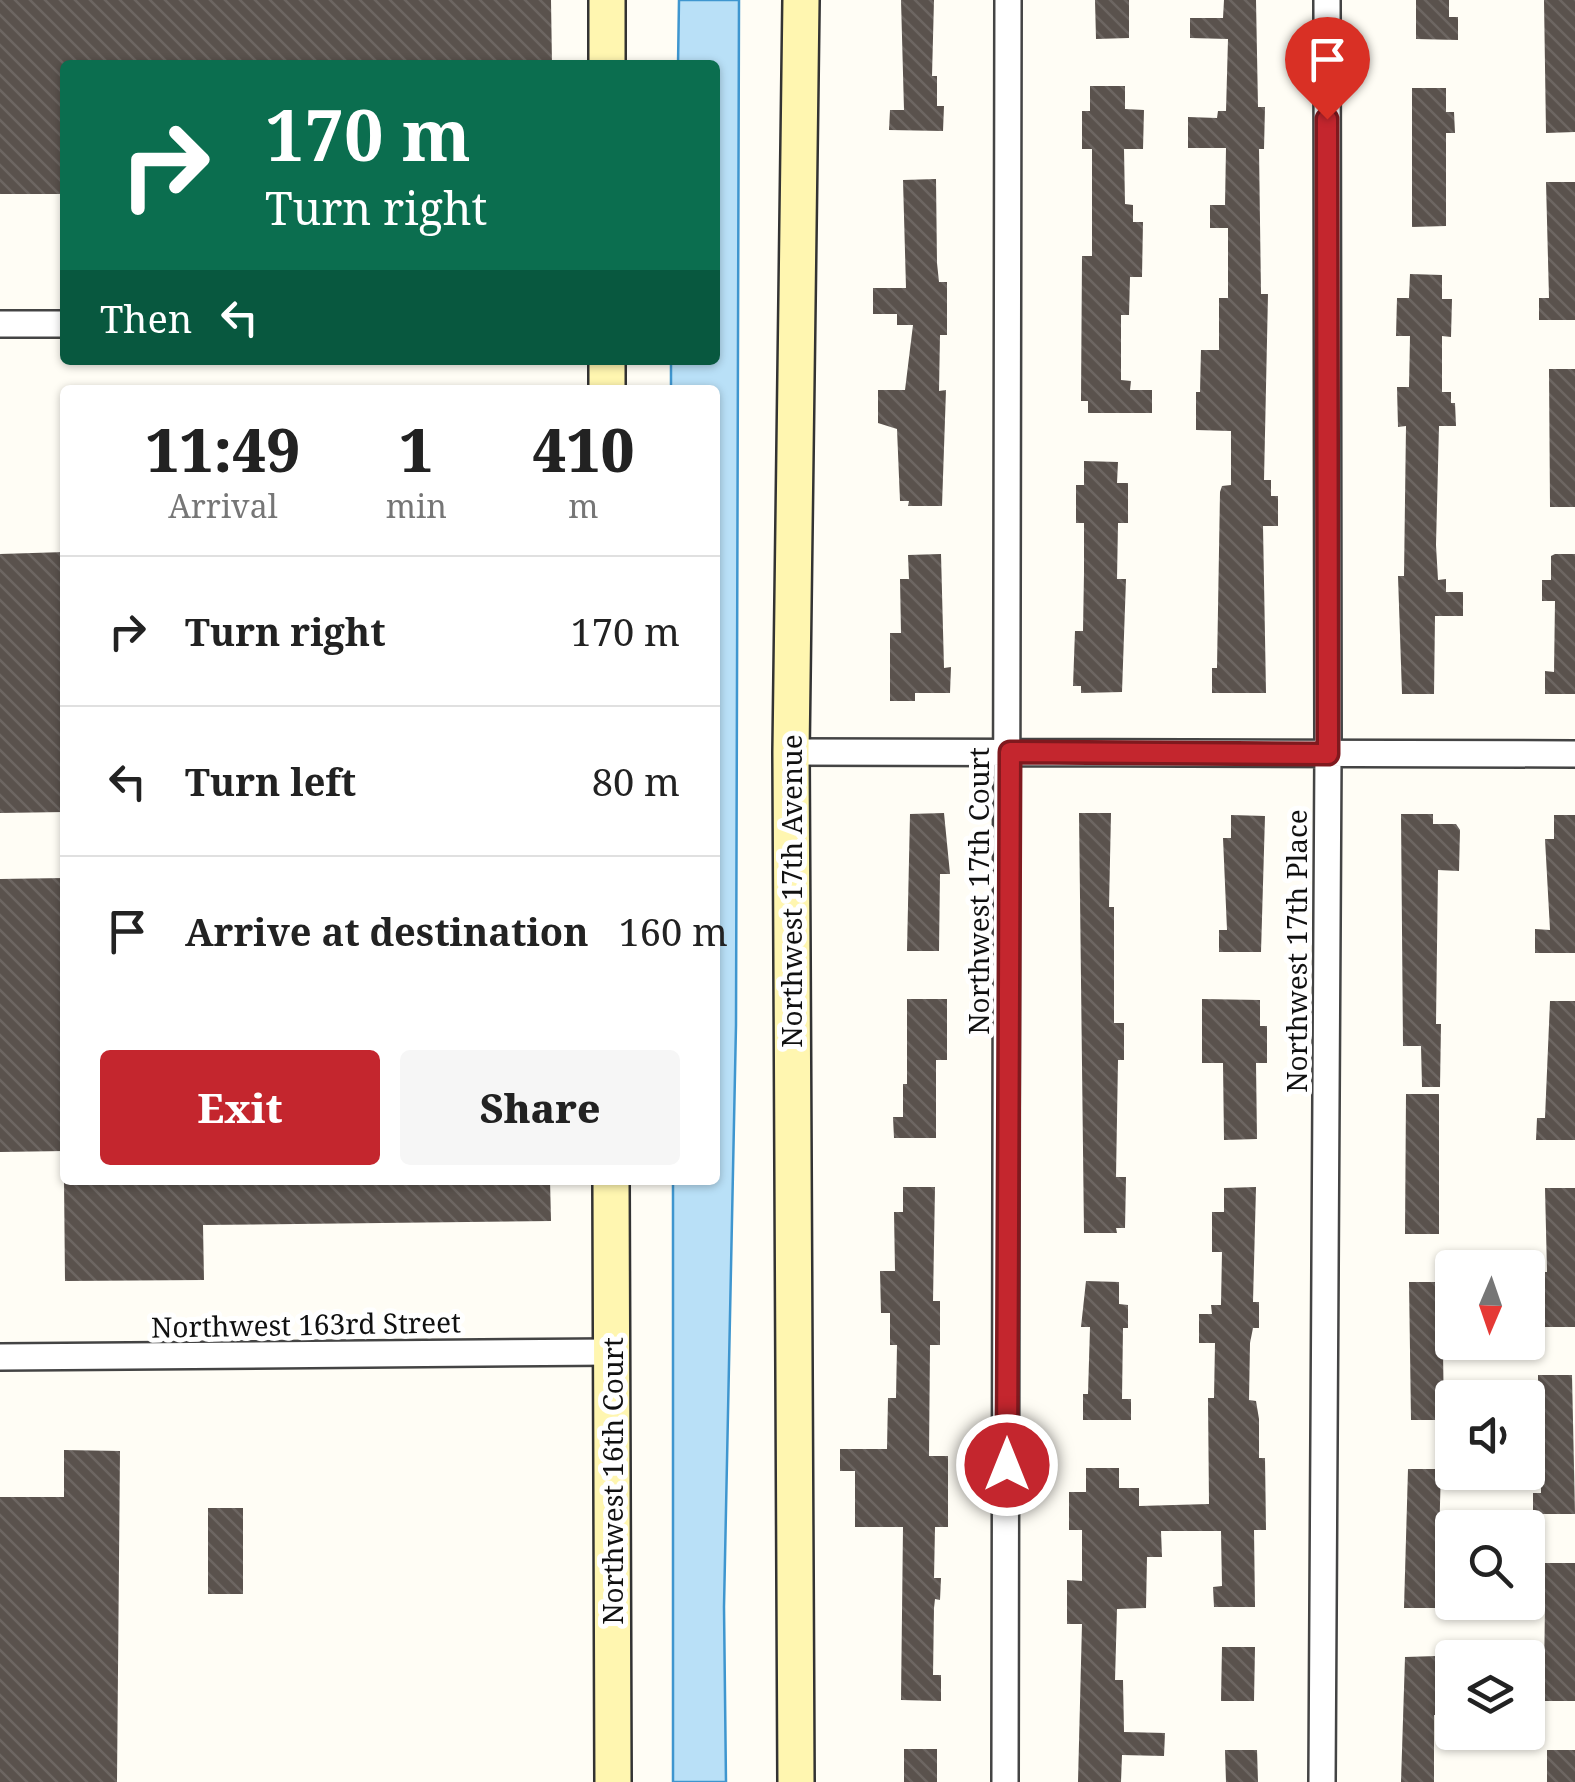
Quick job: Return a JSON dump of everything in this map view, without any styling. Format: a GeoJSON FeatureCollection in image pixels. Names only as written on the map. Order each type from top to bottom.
{"type":"FeatureCollection","features":[{"type":"Feature","properties":{"kind":"street"},"geometry":{"type":"LineString","coordinates":[[607,60],[608,0]]}},
{"type":"Feature","properties":{"kind":"street","name":"Northwest 17th Avenue"},"geometry":{"type":"LineString","coordinates":[[796,1782],[791,752],[801,0]]}},
{"type":"Feature","properties":{"kind":"street","name":"Northwest 17th Court"},"geometry":{"type":"LineString","coordinates":[[1005,1782],[1010,752],[1008,0]]}},
{"type":"Feature","properties":{"kind":"street","name":"Northwest 17th Place"},"geometry":{"type":"LineString","coordinates":[[1322,1782],[1328,754],[1327,0]]}},
{"type":"Feature","properties":{"kind":"street"},"geometry":{"type":"LineString","coordinates":[[0,324],[60,324]]}},
{"type":"Feature","properties":{"kind":"street"},"geometry":{"type":"LineString","coordinates":[[791,752],[1575,754]]}},
{"type":"Feature","properties":{"kind":"street","name":"Northwest 16th Court"},"geometry":{"type":"LineString","coordinates":[[612,1185],[614,1782]]}},
{"type":"Feature","properties":{"kind":"street","name":"Northwest 163rd Street"},"geometry":{"type":"LineString","coordinates":[[0,1358],[612,1352]]}},
{"type":"Feature","properties":{"kind":"water"},"geometry":{"type":"Polygon","coordinates":[[[679,0],[739,0],[736,1025],[724,1607],[726,1782],[673,1782],[673,1185],[720,1185],[720,385],[671,385],[671,365],[720,365],[720,60],[678,60],[679,0]]]}},
{"type":"Feature","properties":{"kind":"building"},"geometry":{"type":"Polygon","coordinates":[[[0,0],[551,0],[552,60],[60,60],[60,194],[0,194],[0,0]]]}},
{"type":"Feature","properties":{"kind":"building"},"geometry":{"type":"Polygon","coordinates":[[[901,0],[934,0],[932,76],[937,76],[937,106],[944,106],[943,131],[889,130],[890,110],[904,110],[901,0]]]}},
{"type":"Feature","properties":{"kind":"building"},"geometry":{"type":"Polygon","coordinates":[[[1095,0],[1129,0],[1129,38],[1096,39],[1095,0]]]}},
{"type":"Feature","properties":{"kind":"building"},"geometry":{"type":"Polygon","coordinates":[[[1224,0],[1256,0],[1258,107],[1265,107],[1264,149],[1259,149],[1261,294],[1268,294],[1264,480],[1271,480],[1271,496],[1278,496],[1278,526],[1263,526],[1266,693],[1212,693],[1212,668],[1217,668],[1220,492],[1222,486],[1231,485],[1231,431],[1196,430],[1201,350],[1219,350],[1219,298],[1228,298],[1228,228],[1210,228],[1210,205],[1225,205],[1226,148],[1188,148],[1188,117],[1217,118],[1218,111],[1226,111],[1228,39],[1190,38],[1190,18],[1223,18],[1224,0]]]}},
{"type":"Feature","properties":{"kind":"building"},"geometry":{"type":"Polygon","coordinates":[[[1416,0],[1449,0],[1449,17],[1458,17],[1458,40],[1416,39],[1416,0]]]}},
{"type":"Feature","properties":{"kind":"building"},"geometry":{"type":"Polygon","coordinates":[[[1544,0],[1575,0],[1575,132],[1546,133],[1544,0]]]}},
{"type":"Feature","properties":{"kind":"building"},"geometry":{"type":"Polygon","coordinates":[[[1090,86],[1125,86],[1125,109],[1144,110],[1143,149],[1124,149],[1125,204],[1133,205],[1133,222],[1143,222],[1142,277],[1130,277],[1129,315],[1121,315],[1121,380],[1131,381],[1130,390],[1152,390],[1152,413],[1088,413],[1088,401],[1081,401],[1082,256],[1092,256],[1092,149],[1082,149],[1082,111],[1090,111],[1090,86]]]}},
{"type":"Feature","properties":{"kind":"building"},"geometry":{"type":"Polygon","coordinates":[[[1412,88],[1446,88],[1446,112],[1454,112],[1455,133],[1446,133],[1446,226],[1412,227],[1412,88]]]}},
{"type":"Feature","properties":{"kind":"building"},"geometry":{"type":"Polygon","coordinates":[[[936,179],[939,282],[947,282],[947,335],[940,335],[939,391],[946,390],[942,506],[908,506],[909,501],[900,501],[897,429],[878,423],[878,390],[905,390],[913,325],[897,325],[897,314],[873,314],[873,288],[906,288],[903,180],[936,179]]]}},
{"type":"Feature","properties":{"kind":"building"},"geometry":{"type":"Polygon","coordinates":[[[1546,182],[1575,182],[1575,320],[1539,320],[1539,298],[1549,298],[1546,182]]]}},
{"type":"Feature","properties":{"kind":"building"},"geometry":{"type":"Polygon","coordinates":[[[1410,274],[1442,275],[1442,299],[1452,299],[1451,337],[1442,336],[1442,392],[1451,392],[1456,426],[1439,426],[1436,545],[1438,580],[1446,579],[1446,592],[1463,592],[1463,616],[1435,616],[1434,694],[1402,694],[1398,576],[1404,576],[1406,426],[1398,427],[1397,387],[1409,387],[1410,336],[1396,336],[1397,298],[1409,298],[1410,274]]]}},
{"type":"Feature","properties":{"kind":"building"},"geometry":{"type":"Polygon","coordinates":[[[1549,369],[1575,369],[1575,507],[1550,507],[1549,369]]]}},
{"type":"Feature","properties":{"kind":"building"},"geometry":{"type":"Polygon","coordinates":[[[1084,461],[1118,462],[1117,483],[1128,483],[1128,523],[1118,523],[1117,579],[1126,579],[1122,692],[1081,693],[1081,686],[1073,686],[1075,631],[1083,631],[1084,523],[1076,523],[1076,485],[1084,485],[1084,461]]]}},
{"type":"Feature","properties":{"kind":"building"},"geometry":{"type":"Polygon","coordinates":[[[60,552],[60,812],[0,813],[0,554],[60,552]]]}},
{"type":"Feature","properties":{"kind":"building"},"geometry":{"type":"Polygon","coordinates":[[[941,554],[944,668],[951,667],[950,693],[915,693],[915,701],[890,701],[890,633],[901,633],[900,579],[909,579],[908,555],[941,554]]]}},
{"type":"Feature","properties":{"kind":"building"},"geometry":{"type":"Polygon","coordinates":[[[1575,554],[1575,694],[1545,694],[1545,671],[1554,672],[1555,601],[1542,601],[1542,580],[1551,580],[1551,556],[1575,554]]]}},
{"type":"Feature","properties":{"kind":"building"},"geometry":{"type":"Polygon","coordinates":[[[944,813],[950,874],[940,874],[939,951],[907,951],[910,814],[944,813]]]}},
{"type":"Feature","properties":{"kind":"building"},"geometry":{"type":"Polygon","coordinates":[[[1079,813],[1111,813],[1109,907],[1114,907],[1114,1023],[1124,1023],[1124,1060],[1118,1060],[1116,1177],[1126,1177],[1125,1228],[1116,1228],[1117,1233],[1084,1233],[1079,813]]]}},
{"type":"Feature","properties":{"kind":"building"},"geometry":{"type":"Polygon","coordinates":[[[1401,814],[1433,814],[1433,824],[1456,824],[1460,830],[1459,871],[1438,870],[1436,1024],[1441,1024],[1440,1087],[1422,1087],[1421,1046],[1403,1046],[1401,814]]]}},
{"type":"Feature","properties":{"kind":"building"},"geometry":{"type":"Polygon","coordinates":[[[1231,815],[1265,816],[1261,952],[1219,952],[1219,930],[1227,930],[1223,838],[1231,838],[1231,815]]]}},
{"type":"Feature","properties":{"kind":"building"},"geometry":{"type":"Polygon","coordinates":[[[1554,815],[1575,815],[1575,953],[1535,953],[1535,929],[1550,930],[1545,839],[1554,839],[1554,815]]]}},
{"type":"Feature","properties":{"kind":"building"},"geometry":{"type":"Polygon","coordinates":[[[60,878],[60,1151],[0,1152],[0,879],[60,878]]]}},
{"type":"Feature","properties":{"kind":"building"},"geometry":{"type":"Polygon","coordinates":[[[907,999],[947,999],[947,1060],[936,1060],[936,1138],[894,1138],[893,1117],[903,1117],[903,1084],[907,1084],[907,999]]]}},
{"type":"Feature","properties":{"kind":"building"},"geometry":{"type":"Polygon","coordinates":[[[1202,999],[1260,1000],[1260,1026],[1267,1026],[1267,1063],[1256,1063],[1257,1139],[1224,1140],[1223,1063],[1202,1063],[1202,999]]]}},
{"type":"Feature","properties":{"kind":"building"},"geometry":{"type":"Polygon","coordinates":[[[1550,1001],[1575,1001],[1575,1140],[1536,1140],[1537,1118],[1545,1118],[1550,1001]]]}},
{"type":"Feature","properties":{"kind":"building"},"geometry":{"type":"Polygon","coordinates":[[[1406,1094],[1439,1094],[1439,1234],[1405,1234],[1406,1094]]]}},
{"type":"Feature","properties":{"kind":"building"},"geometry":{"type":"Polygon","coordinates":[[[64,1185],[550,1185],[551,1221],[203,1225],[204,1280],[65,1281],[64,1185]]]}},
{"type":"Feature","properties":{"kind":"building"},"geometry":{"type":"Polygon","coordinates":[[[903,1187],[935,1187],[933,1301],[940,1301],[940,1345],[930,1345],[929,1456],[948,1456],[948,1527],[935,1527],[934,1578],[941,1578],[940,1600],[935,1599],[934,1608],[933,1675],[941,1675],[941,1701],[901,1700],[903,1527],[855,1527],[855,1471],[840,1471],[840,1449],[887,1449],[888,1398],[896,1398],[897,1345],[890,1345],[890,1313],[881,1313],[880,1271],[895,1271],[894,1212],[903,1212],[903,1187]]]}},
{"type":"Feature","properties":{"kind":"building"},"geometry":{"type":"Polygon","coordinates":[[[1256,1187],[1253,1302],[1259,1302],[1259,1328],[1253,1328],[1250,1343],[1249,1400],[1256,1401],[1259,1458],[1265,1458],[1266,1530],[1254,1530],[1255,1607],[1214,1607],[1213,1587],[1222,1586],[1221,1531],[1161,1531],[1162,1557],[1147,1557],[1146,1608],[1117,1609],[1115,1680],[1123,1680],[1124,1732],[1165,1733],[1164,1756],[1122,1755],[1121,1782],[1078,1782],[1082,1624],[1067,1624],[1067,1580],[1082,1581],[1082,1530],[1069,1530],[1069,1492],[1086,1492],[1086,1468],[1119,1468],[1119,1488],[1139,1488],[1139,1506],[1209,1504],[1208,1398],[1214,1398],[1215,1343],[1199,1343],[1199,1314],[1212,1314],[1211,1305],[1221,1305],[1222,1252],[1212,1252],[1212,1212],[1224,1212],[1224,1188],[1256,1187]]]}},
{"type":"Feature","properties":{"kind":"building"},"geometry":{"type":"Polygon","coordinates":[[[1545,1188],[1575,1188],[1575,1327],[1545,1327],[1545,1188]]]}},
{"type":"Feature","properties":{"kind":"building"},"geometry":{"type":"Polygon","coordinates":[[[1086,1281],[1119,1282],[1119,1304],[1128,1305],[1128,1328],[1123,1328],[1122,1399],[1131,1399],[1131,1420],[1083,1420],[1083,1394],[1088,1394],[1090,1327],[1081,1327],[1086,1281]]]}},
{"type":"Feature","properties":{"kind":"building"},"geometry":{"type":"Polygon","coordinates":[[[1409,1282],[1435,1282],[1435,1360],[1443,1360],[1443,1380],[1435,1380],[1435,1420],[1411,1420],[1409,1282]]]}},
{"type":"Feature","properties":{"kind":"building"},"geometry":{"type":"Polygon","coordinates":[[[1538,1375],[1572,1375],[1575,1514],[1533,1510],[1533,1493],[1545,1490],[1545,1380],[1538,1380],[1538,1375]]]}},
{"type":"Feature","properties":{"kind":"building"},"geometry":{"type":"Polygon","coordinates":[[[64,1450],[120,1451],[117,1782],[0,1782],[0,1497],[64,1497],[64,1450]]]}},
{"type":"Feature","properties":{"kind":"building"},"geometry":{"type":"Polygon","coordinates":[[[1408,1469],[1435,1469],[1435,1490],[1440,1490],[1440,1510],[1435,1510],[1435,1608],[1404,1608],[1408,1469]]]}},
{"type":"Feature","properties":{"kind":"building"},"geometry":{"type":"Polygon","coordinates":[[[208,1508],[243,1508],[243,1594],[208,1594],[208,1508]]]}},
{"type":"Feature","properties":{"kind":"building"},"geometry":{"type":"Polygon","coordinates":[[[1545,1563],[1575,1563],[1575,1701],[1545,1701],[1545,1563]]]}},
{"type":"Feature","properties":{"kind":"building"},"geometry":{"type":"Polygon","coordinates":[[[1222,1647],[1255,1647],[1254,1701],[1221,1701],[1222,1647]]]}},
{"type":"Feature","properties":{"kind":"building"},"geometry":{"type":"Polygon","coordinates":[[[1435,1656],[1434,1782],[1401,1782],[1405,1657],[1435,1656]]]}},
{"type":"Feature","properties":{"kind":"building"},"geometry":{"type":"Polygon","coordinates":[[[904,1749],[937,1749],[937,1782],[904,1782],[904,1749]]]}},
{"type":"Feature","properties":{"kind":"building"},"geometry":{"type":"Polygon","coordinates":[[[1225,1750],[1257,1750],[1258,1782],[1226,1782],[1225,1750]]]}},
{"type":"Feature","properties":{"kind":"building"},"geometry":{"type":"Polygon","coordinates":[[[1547,1750],[1575,1750],[1575,1782],[1547,1782],[1547,1750]]]}},
{"type":"Feature","properties":{"kind":"route"},"geometry":{"type":"LineString","coordinates":[[1007,1465],[1010,752],[1328,754],[1327,119]]}}]}
